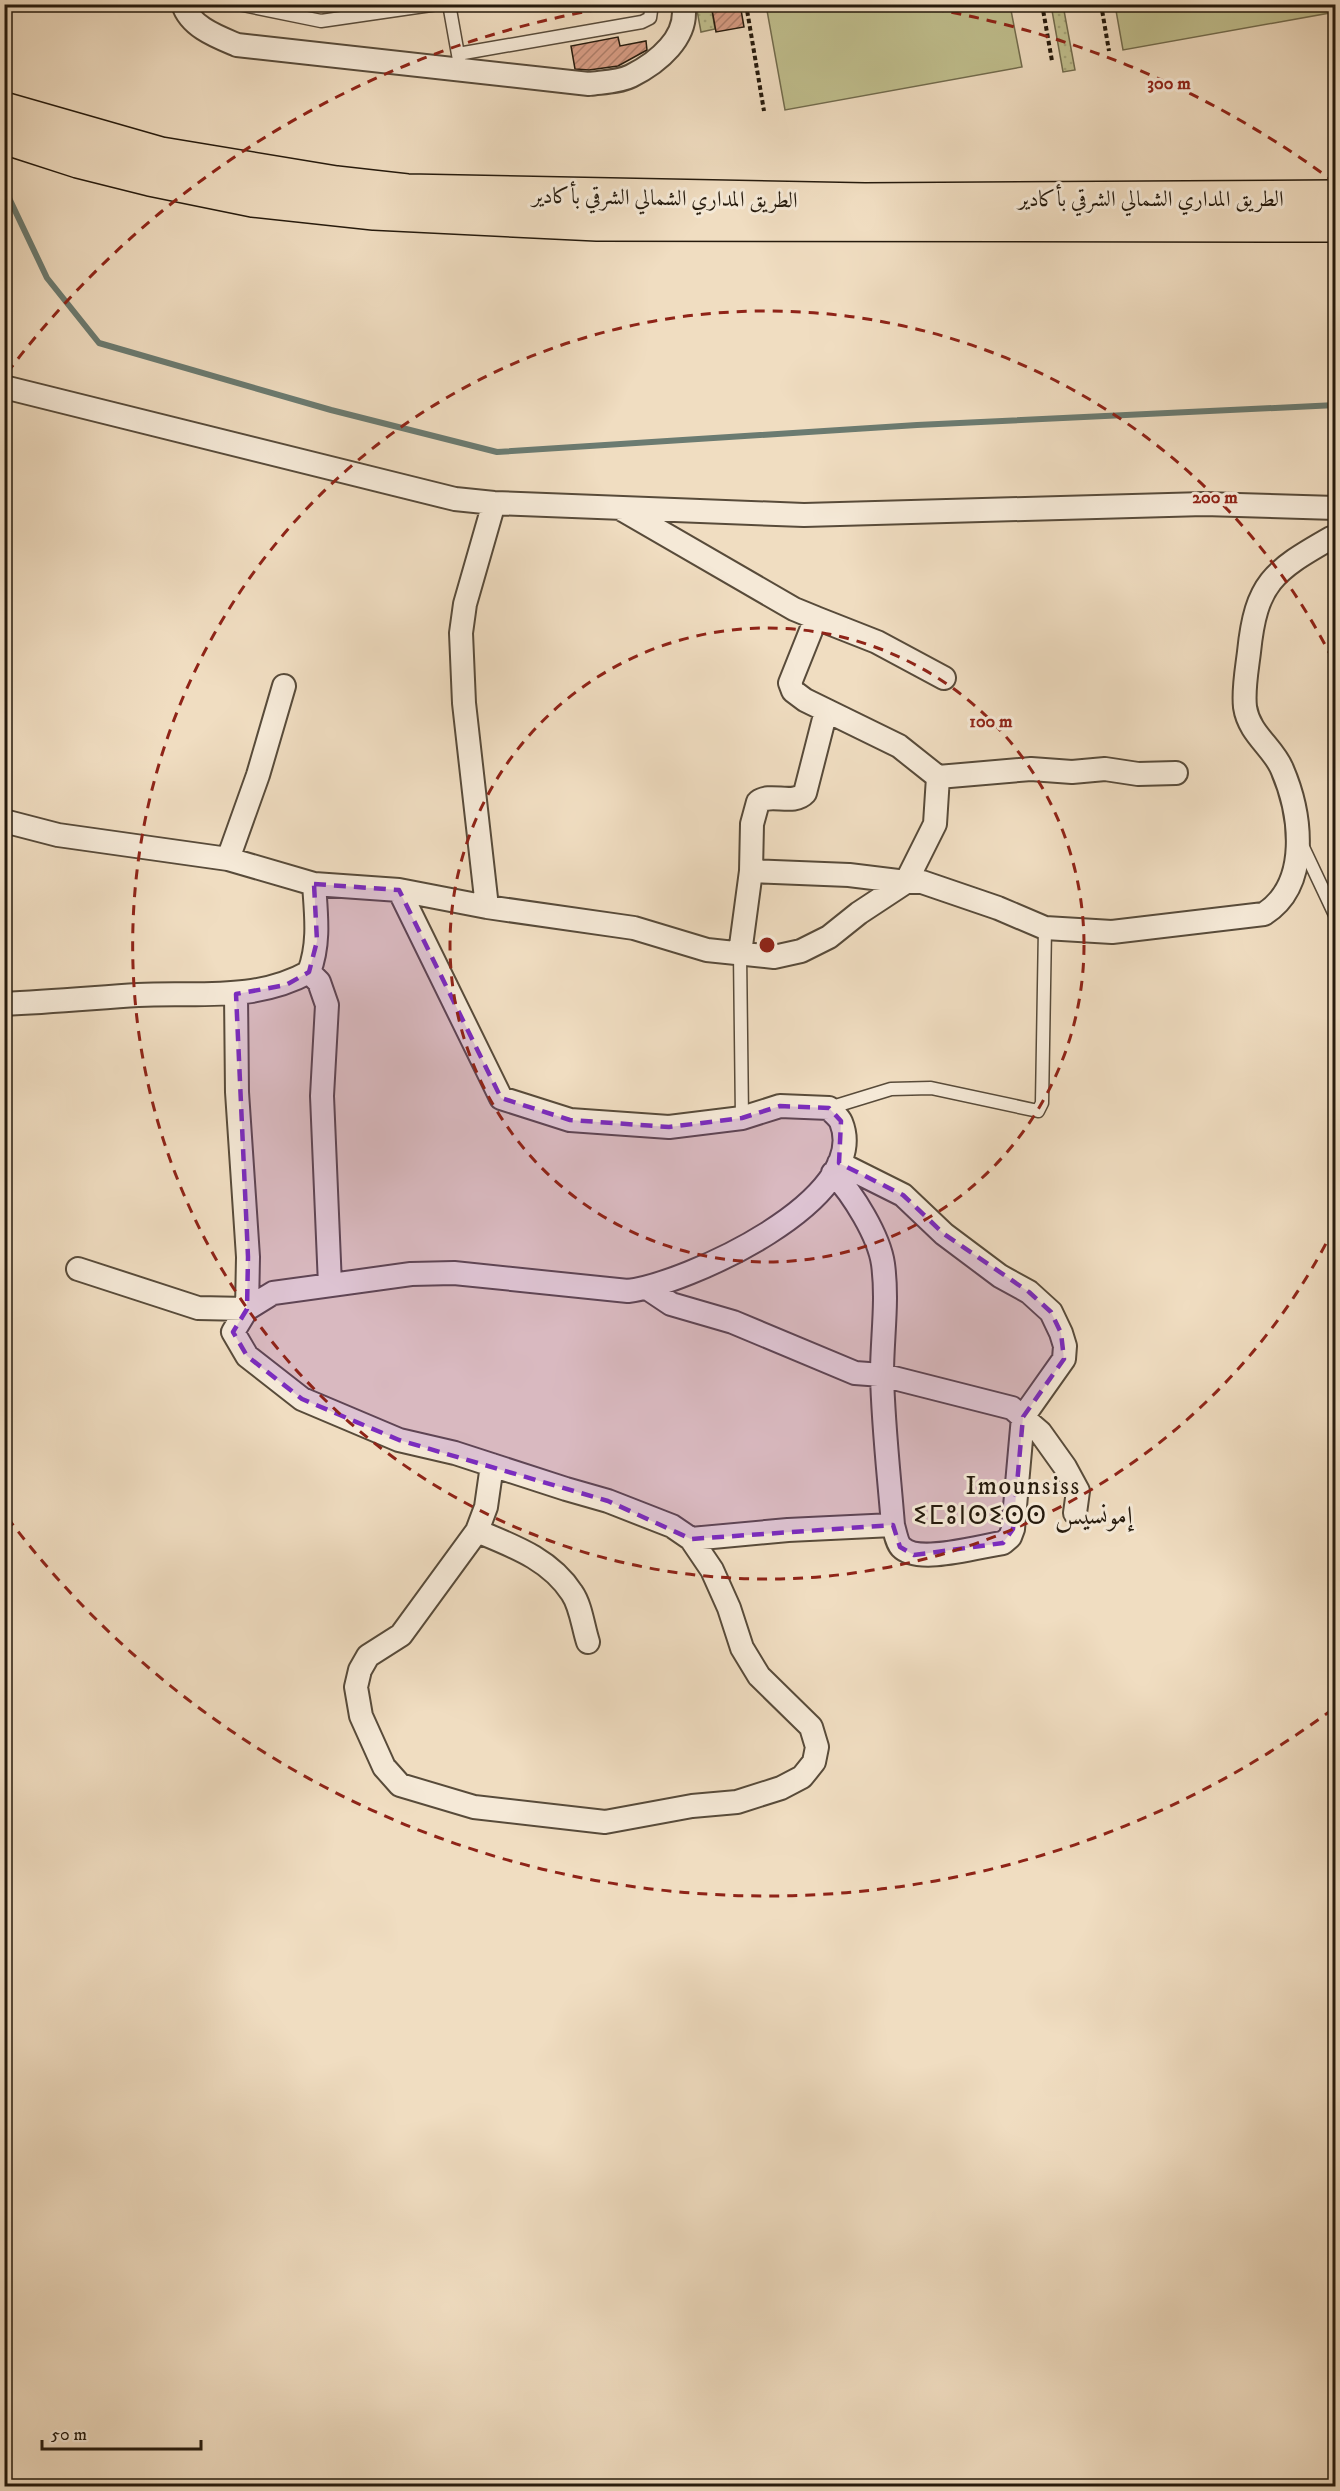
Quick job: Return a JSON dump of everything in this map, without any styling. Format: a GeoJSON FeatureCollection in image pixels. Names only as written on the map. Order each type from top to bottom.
{"type":"FeatureCollection","features":[{"type":"Feature","properties":{"kind":"highway","name":"الطريق المداري الشمالي الشرقي بأكادير"},"geometry":{"type":"LineString","coordinates":[[4,109],[161,154],[336,183],[407,191],[865,200],[1335,197]]}},
{"type":"Feature","properties":{"kind":"highway","name":"الطريق المداري الشمالي الشرقي بأكادير"},"geometry":{"type":"LineString","coordinates":[[4,137],[78,161],[150,179],[253,200],[374,213],[597,224],[1335,225]]}},
{"type":"Feature","properties":{"kind":"street"},"geometry":{"type":"LineString","coordinates":[[183,4],[194,21],[213,35],[237,45],[459,62],[590,84],[619,80],[656,60],[677,39],[685,14],[683,4]]}},
{"type":"Feature","properties":{"kind":"street"},"geometry":{"type":"LineString","coordinates":[[4,387],[455,499],[494,503],[804,515],[1204,504],[1327,508],[1333,543],[1288,563],[1270,581],[1258,600],[1251,631],[1245,707],[1251,724],[1263,745],[1282,767],[1299,838],[1292,883],[1275,907],[1264,914],[1112,932],[1045,928],[998,908],[922,882],[849,875],[751,871]]}},
{"type":"Feature","properties":{"kind":"street"},"geometry":{"type":"LineString","coordinates":[[487,908],[464,703],[461,633],[465,604],[494,503]]}},
{"type":"Feature","properties":{"kind":"street"},"geometry":{"type":"LineString","coordinates":[[619,508],[794,609],[877,642],[944,678]]}},
{"type":"Feature","properties":{"kind":"street"},"geometry":{"type":"LineString","coordinates":[[816,618],[790,683],[793,691],[826,711],[899,746],[938,777],[1031,769],[1072,772],[1105,769],[1138,774],[1176,773]]}},
{"type":"Feature","properties":{"kind":"street"},"geometry":{"type":"LineString","coordinates":[[228,859],[258,775],[284,686]]}},
{"type":"Feature","properties":{"kind":"street"},"geometry":{"type":"LineString","coordinates":[[740,953],[751,871],[752,824],[758,802],[766,797],[794,798],[805,793],[826,711]]}},
{"type":"Feature","properties":{"kind":"street"},"geometry":{"type":"LineString","coordinates":[[4,821],[58,835],[228,859],[314,884],[399,890],[487,908],[634,928],[706,950],[774,957],[801,951],[829,937],[859,913],[906,882],[935,824],[938,777]]}},
{"type":"Feature","properties":{"kind":"street"},"geometry":{"type":"LineString","coordinates":[[4,1004],[140,995],[236,994],[286,985],[309,972],[317,941],[314,884]]}},
{"type":"Feature","properties":{"kind":"street"},"geometry":{"type":"LineString","coordinates":[[399,890],[501,1098],[570,1120],[669,1127],[742,1118],[780,1106],[829,1107],[841,1121],[843,1142],[836,1168],[824,1187],[761,1240],[695,1271],[648,1288],[628,1291],[435,1272],[330,1285],[273,1293],[247,1309],[233,1332],[236,1341],[247,1356],[302,1399],[399,1440],[492,1465],[608,1501],[672,1526],[691,1539],[712,1570],[729,1608],[742,1648],[759,1676],[811,1727],[817,1747],[814,1762],[802,1777],[781,1788],[736,1802],[692,1806],[605,1822],[474,1807],[400,1785],[384,1767],[361,1716],[356,1687],[360,1670],[368,1656],[401,1635],[477,1531],[486,1507],[492,1465]]}},
{"type":"Feature","properties":{"kind":"street"},"geometry":{"type":"LineString","coordinates":[[309,972],[319,982],[327,1005],[322,1096],[330,1285]]}},
{"type":"Feature","properties":{"kind":"street"},"geometry":{"type":"LineString","coordinates":[[236,994],[237,1092],[248,1257],[247,1309]]}},
{"type":"Feature","properties":{"kind":"street"},"geometry":{"type":"LineString","coordinates":[[836,1168],[903,1196],[944,1234],[1000,1276],[1029,1292],[1051,1312],[1065,1346],[1064,1359],[1023,1417],[1010,1537],[1003,1543],[914,1555],[900,1547],[893,1525],[882,1375],[885,1286],[882,1261],[861,1210],[836,1168]]}},
{"type":"Feature","properties":{"kind":"street"},"geometry":{"type":"LineString","coordinates":[[78,1269],[198,1308],[247,1309]]}},
{"type":"Feature","properties":{"kind":"street"},"geometry":{"type":"LineString","coordinates":[[648,1288],[671,1304],[764,1334],[831,1365],[855,1373],[882,1375],[1012,1408],[1040,1432],[1065,1467],[1078,1491],[1075,1513]]}},
{"type":"Feature","properties":{"kind":"street"},"geometry":{"type":"LineString","coordinates":[[691,1539],[788,1530],[893,1525]]}},
{"type":"Feature","properties":{"kind":"street"},"geometry":{"type":"LineString","coordinates":[[477,1531],[526,1551],[551,1568],[573,1595],[588,1642]]}},
{"type":"Feature","properties":{"kind":"lane"},"geometry":{"type":"LineString","coordinates":[[238,4],[321,21],[438,4]]}},
{"type":"Feature","properties":{"kind":"lane"},"geometry":{"type":"LineString","coordinates":[[450,4],[459,62],[642,22],[650,18],[652,4]]}},
{"type":"Feature","properties":{"kind":"lane"},"geometry":{"type":"LineString","coordinates":[[1299,838],[1335,917]]}},
{"type":"Feature","properties":{"kind":"lane"},"geometry":{"type":"LineString","coordinates":[[829,1107],[891,1089],[931,1089],[1038,1111],[1042,1103],[1045,928]]}},
{"type":"Feature","properties":{"kind":"lane"},"geometry":{"type":"LineString","coordinates":[[740,953],[742,1118]]}},
{"type":"Feature","properties":{"kind":"path"},"geometry":{"type":"LineString","coordinates":[[746,4],[764,111]]}},
{"type":"Feature","properties":{"kind":"path"},"geometry":{"type":"LineString","coordinates":[[1042,4],[1052,61]]}},
{"type":"Feature","properties":{"kind":"path"},"geometry":{"type":"LineString","coordinates":[[1101,4],[1109,51]]}},
{"type":"Feature","properties":{"kind":"highlighted area"},"geometry":{"type":"Polygon","coordinates":[[[314,884],[399,890],[501,1098],[570,1120],[669,1127],[742,1118],[780,1106],[829,1108],[841,1121],[839,1163],[903,1195],[944,1234],[1029,1292],[1051,1312],[1061,1333],[1064,1359],[1023,1417],[1013,1529],[1003,1543],[914,1555],[900,1547],[893,1525],[691,1539],[608,1501],[399,1440],[302,1399],[247,1356],[233,1332],[247,1309],[248,1257],[236,994],[286,985],[309,972],[317,941],[314,884]]]}},
{"type":"Feature","properties":{"kind":"shaded area"},"geometry":{"type":"Polygon","coordinates":[[[1335,4],[1335,12],[1123,50],[1115,5],[1335,4]]]}},
{"type":"Feature","properties":{"kind":"shaded area"},"geometry":{"type":"Polygon","coordinates":[[[696,5],[711,5],[715,29],[701,32],[696,5]]]}},
{"type":"Feature","properties":{"kind":"shaded area"},"geometry":{"type":"Polygon","coordinates":[[[766,5],[1010,5],[1022,67],[785,110],[766,5]]]}},
{"type":"Feature","properties":{"kind":"shaded area"},"geometry":{"type":"Polygon","coordinates":[[[1051,5],[1063,5],[1075,70],[1063,72],[1051,5]]]}},
{"type":"Feature","properties":{"kind":"building"},"geometry":{"type":"Polygon","coordinates":[[[711,4],[740,4],[744,27],[716,32],[711,4]]]}},
{"type":"Feature","properties":{"kind":"building"},"geometry":{"type":"Polygon","coordinates":[[[618,37],[620,46],[646,41],[647,50],[618,66],[589,70],[575,69],[571,46],[618,37]]]}},
{"type":"Feature","properties":{"kind":"waterway"},"geometry":{"type":"LineString","coordinates":[[4,195],[9,198],[47,278],[99,343],[331,410],[497,452],[917,425],[1336,405]]}},
{"type":"Feature","properties":{"kind":"district","name":"Imounsiss ⵉⵎⵓⵏⵙⵉⵙⵙ إمونسيس"},"geometry":{"type":"Point","coordinates":[1023,1500]}}]}
